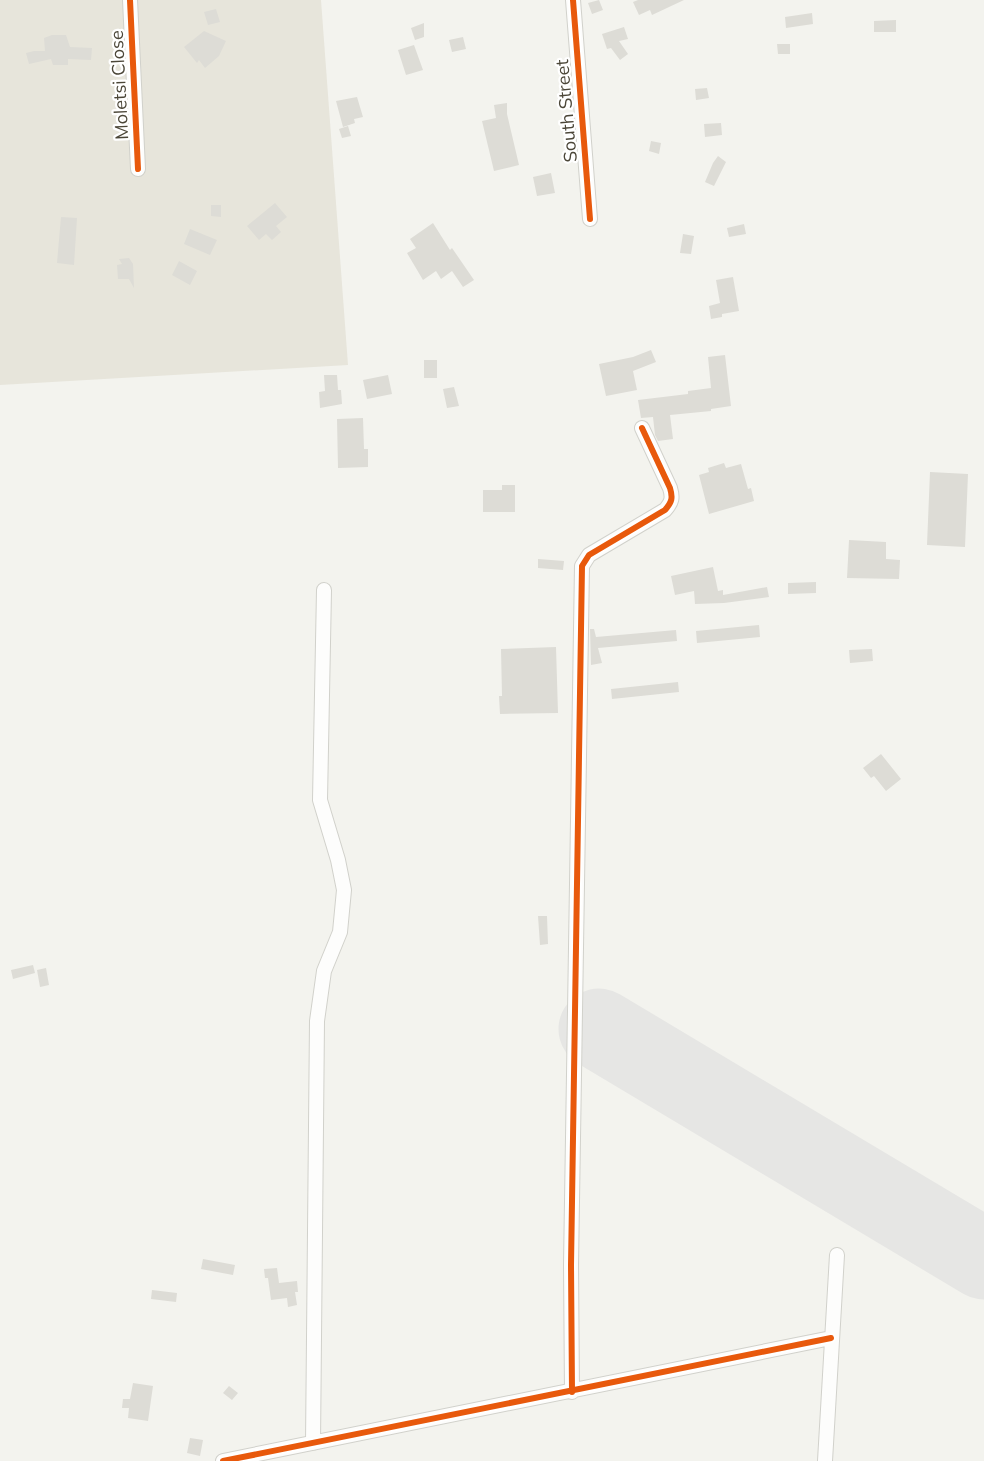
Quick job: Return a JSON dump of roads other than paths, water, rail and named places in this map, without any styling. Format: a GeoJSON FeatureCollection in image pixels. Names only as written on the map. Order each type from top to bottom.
{"type":"FeatureCollection","features":[{"type":"Feature","properties":{"kind":"street","name":"Moletsi Close"},"geometry":{"type":"LineString","coordinates":[[130,0],[138,169]]}},
{"type":"Feature","properties":{"kind":"street","name":"South Street"},"geometry":{"type":"LineString","coordinates":[[573,0],[590,219]]}},
{"type":"Feature","properties":{"kind":"street"},"geometry":{"type":"LineString","coordinates":[[572,1392],[571,1265],[582,566],[589,555],[665,510],[672,501],[670,488],[642,428]]}},
{"type":"Feature","properties":{"kind":"street"},"geometry":{"type":"LineString","coordinates":[[313,1443],[316,1021],[324,971],[340,932],[344,890],[338,860],[320,800],[324,590]]}},
{"type":"Feature","properties":{"kind":"street"},"geometry":{"type":"LineString","coordinates":[[825,1461],[837,1255]]}},
{"type":"Feature","properties":{"kind":"street"},"geometry":{"type":"LineString","coordinates":[[224,1461],[831,1338]]}}]}
